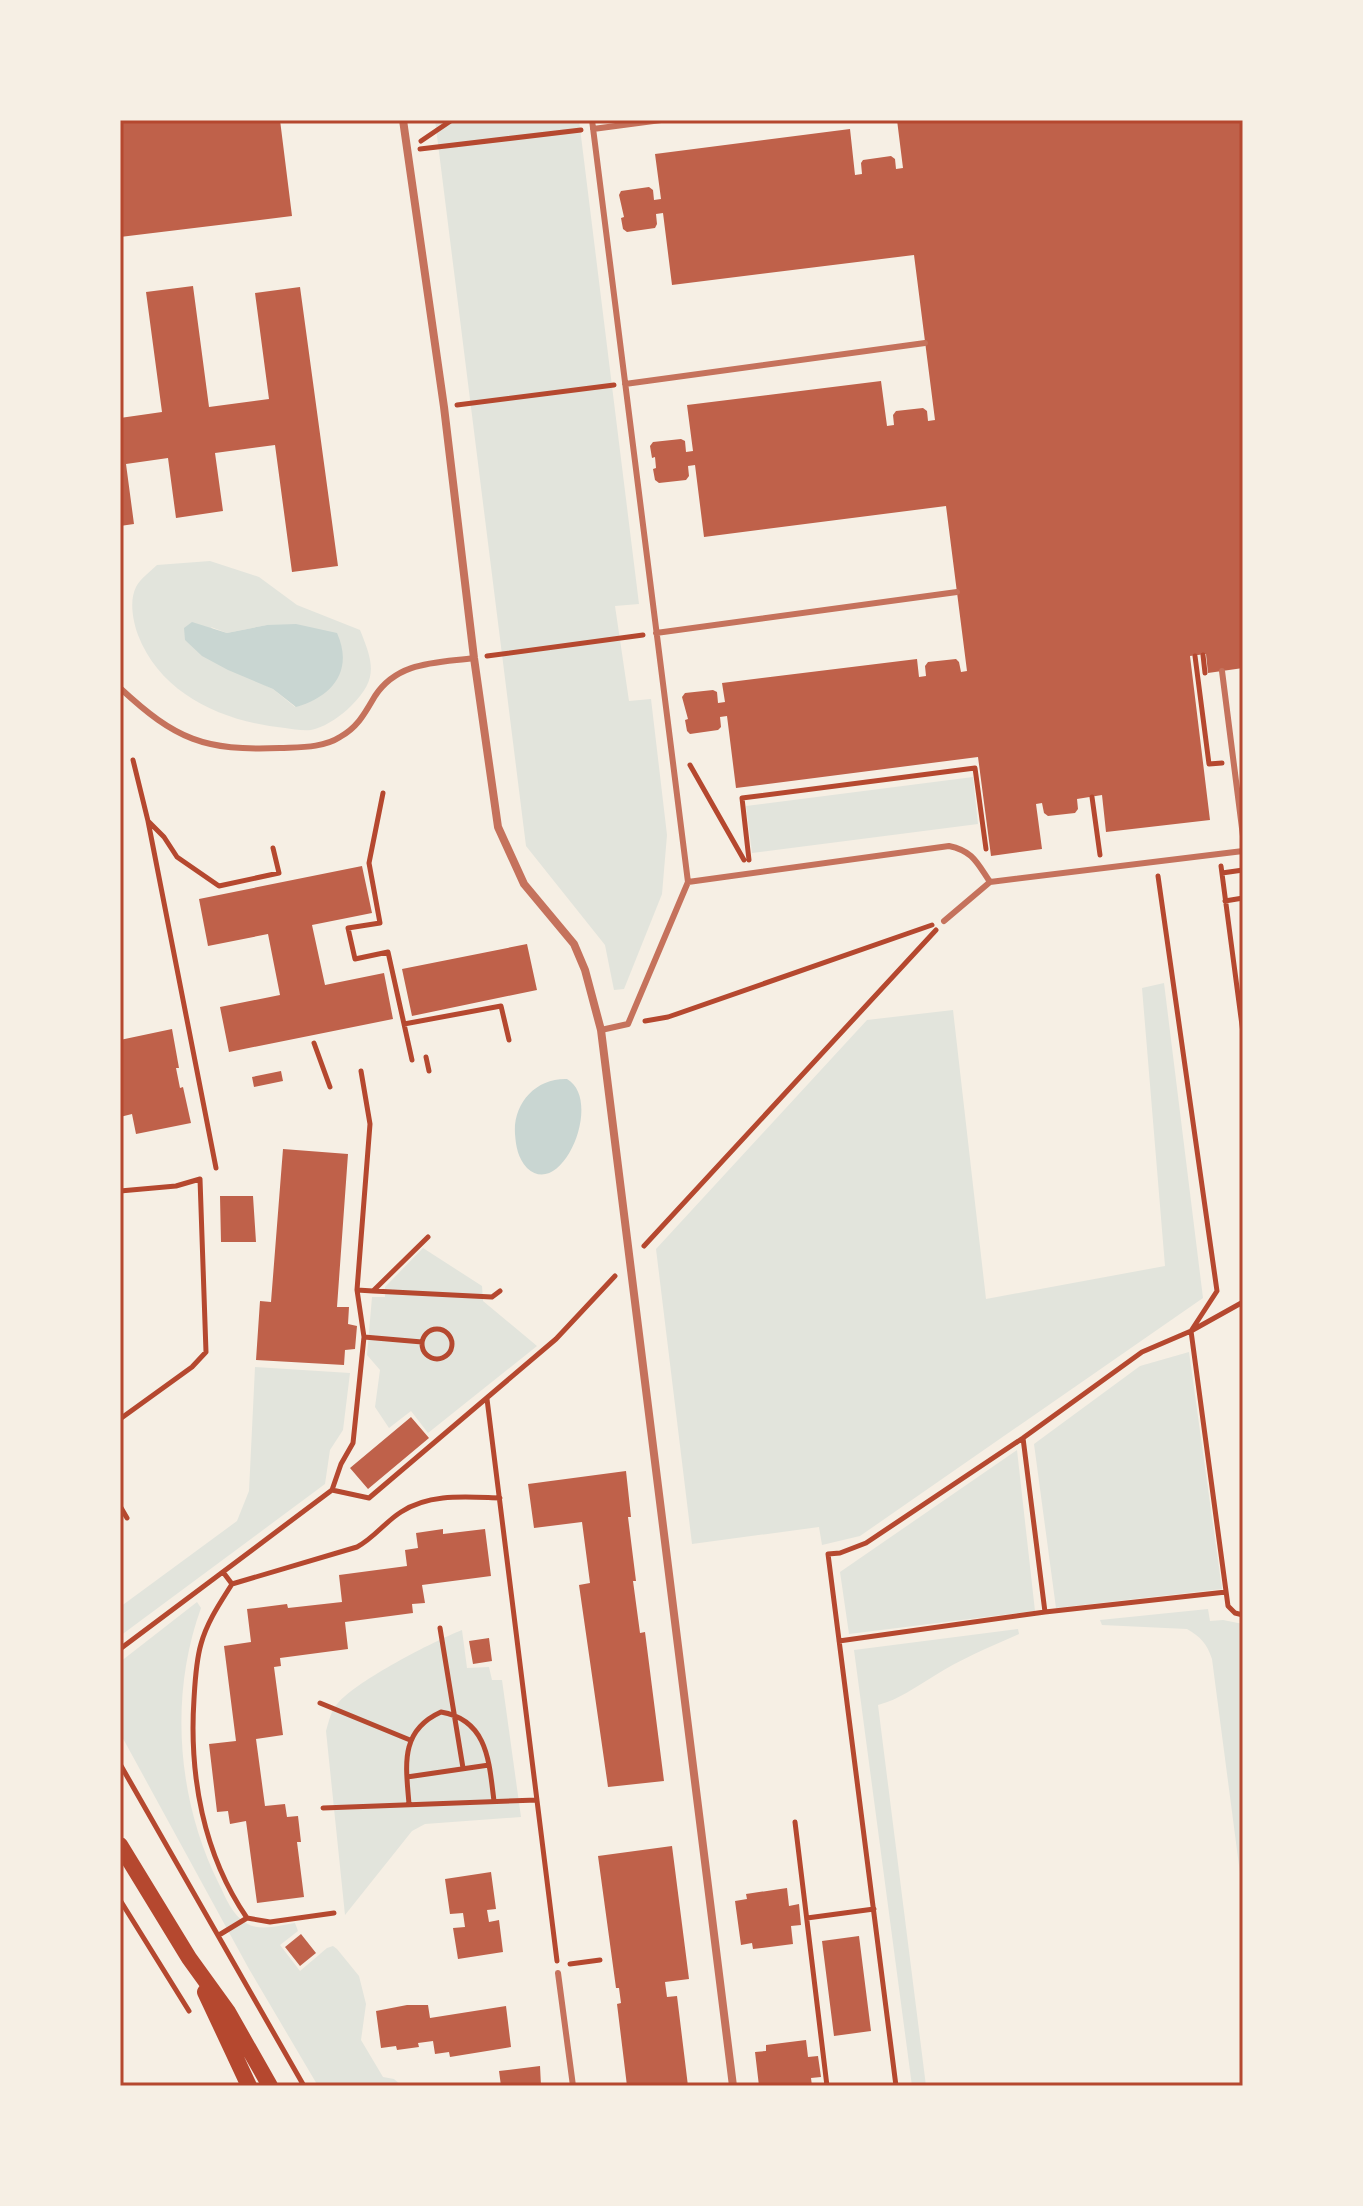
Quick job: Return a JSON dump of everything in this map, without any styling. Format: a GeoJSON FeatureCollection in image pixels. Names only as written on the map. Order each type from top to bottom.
{"type":"FeatureCollection","features":[{"type":"Feature","properties":{"kind":"main road"},"geometry":{"type":"LineString","coordinates":[[120,1845],[189,1958],[228,2012],[270,2086]]}},
{"type":"Feature","properties":{"kind":"main road"},"geometry":{"type":"LineString","coordinates":[[189,1958],[249,2086]]}},
{"type":"Feature","properties":{"kind":"street"},"geometry":{"type":"LineString","coordinates":[[403,120],[444,407],[498,827],[524,884],[574,944],[585,970],[600,1026],[733,2086]]}},
{"type":"Feature","properties":{"kind":"lane"},"geometry":{"type":"LineString","coordinates":[[592,120],[688,882],[628,1024],[600,1026]]}},
{"type":"Feature","properties":{"kind":"lane"},"geometry":{"type":"LineString","coordinates":[[593,129],[661,120]]}},
{"type":"Feature","properties":{"kind":"lane"},"geometry":{"type":"LineString","coordinates":[[625,384],[925,343]]}},
{"type":"Feature","properties":{"kind":"lane"},"geometry":{"type":"LineString","coordinates":[[656,633],[957,592]]}},
{"type":"Feature","properties":{"kind":"lane"},"geometry":{"type":"LineString","coordinates":[[120,688],[168,727],[214,747],[311,746],[338,739],[362,720],[389,679],[404,669],[474,658]]}},
{"type":"Feature","properties":{"kind":"lane"},"geometry":{"type":"LineString","coordinates":[[1222,671],[1243,836]]}},
{"type":"Feature","properties":{"kind":"lane"},"geometry":{"type":"LineString","coordinates":[[688,882],[949,846],[963,849],[971,855],[990,882]]}},
{"type":"Feature","properties":{"kind":"lane"},"geometry":{"type":"LineString","coordinates":[[944,921],[990,882],[1243,851]]}},
{"type":"Feature","properties":{"kind":"lane"},"geometry":{"type":"LineString","coordinates":[[558,1973],[573,2086]]}},
{"type":"Feature","properties":{"kind":"path"},"geometry":{"type":"LineString","coordinates":[[407,150],[452,120]]}},
{"type":"Feature","properties":{"kind":"path"},"geometry":{"type":"LineString","coordinates":[[407,150],[593,129]]}},
{"type":"Feature","properties":{"kind":"path"},"geometry":{"type":"LineString","coordinates":[[444,407],[625,384]]}},
{"type":"Feature","properties":{"kind":"path"},"geometry":{"type":"LineString","coordinates":[[474,658],[656,633]]}},
{"type":"Feature","properties":{"kind":"path"},"geometry":{"type":"LineString","coordinates":[[1195,656],[1208,758]]}},
{"type":"Feature","properties":{"kind":"path"},"geometry":{"type":"LineString","coordinates":[[1201,704],[1209,703]]}},
{"type":"Feature","properties":{"kind":"path"},"geometry":{"type":"LineString","coordinates":[[668,726],[743,860],[763,858]]}},
{"type":"Feature","properties":{"kind":"path"},"geometry":{"type":"LineString","coordinates":[[133,760],[148,821],[216,1168]]}},
{"type":"Feature","properties":{"kind":"path"},"geometry":{"type":"LineString","coordinates":[[748,853],[742,798],[975,768],[982,824]]}},
{"type":"Feature","properties":{"kind":"path"},"geometry":{"type":"LineString","coordinates":[[383,793],[369,863],[380,923],[348,928],[355,959],[388,952],[412,1060]]}},
{"type":"Feature","properties":{"kind":"path"},"geometry":{"type":"LineString","coordinates":[[1092,797],[1101,868]]}},
{"type":"Feature","properties":{"kind":"path"},"geometry":{"type":"LineString","coordinates":[[148,821],[164,837],[177,857],[219,886],[279,873],[273,848]]}},
{"type":"Feature","properties":{"kind":"path"},"geometry":{"type":"LineString","coordinates":[[1219,853],[1243,1033]]}},
{"type":"Feature","properties":{"kind":"path"},"geometry":{"type":"LineString","coordinates":[[1156,861],[1217,1291],[1191,1331],[1228,1606],[1235,1613],[1243,1615]]}},
{"type":"Feature","properties":{"kind":"path"},"geometry":{"type":"LineString","coordinates":[[1222,873],[1243,870]]}},
{"type":"Feature","properties":{"kind":"path"},"geometry":{"type":"LineString","coordinates":[[1225,901],[1243,898]]}},
{"type":"Feature","properties":{"kind":"path"},"geometry":{"type":"LineString","coordinates":[[628,1024],[668,1017],[944,921]]}},
{"type":"Feature","properties":{"kind":"path"},"geometry":{"type":"LineString","coordinates":[[332,1490],[369,1498],[556,1339],[944,921]]}},
{"type":"Feature","properties":{"kind":"path"},"geometry":{"type":"LineString","coordinates":[[404,1024],[501,1006],[509,1040]]}},
{"type":"Feature","properties":{"kind":"path"},"geometry":{"type":"LineString","coordinates":[[314,1043],[330,1087]]}},
{"type":"Feature","properties":{"kind":"path"},"geometry":{"type":"LineString","coordinates":[[426,1057],[429,1071]]}},
{"type":"Feature","properties":{"kind":"path"},"geometry":{"type":"LineString","coordinates":[[120,1649],[332,1490],[353,1443],[364,1337],[357,1290],[370,1124],[361,1071]]}},
{"type":"Feature","properties":{"kind":"path"},"geometry":{"type":"LineString","coordinates":[[120,1191],[176,1186],[200,1179],[206,1352],[192,1367],[120,1419]]}},
{"type":"Feature","properties":{"kind":"path"},"geometry":{"type":"LineString","coordinates":[[373,1291],[428,1237]]}},
{"type":"Feature","properties":{"kind":"path"},"geometry":{"type":"LineString","coordinates":[[357,1290],[492,1297],[500,1291]]}},
{"type":"Feature","properties":{"kind":"path"},"geometry":{"type":"LineString","coordinates":[[896,2086],[828,1554],[866,1543],[1023,1438],[1142,1352],[1191,1331],[1243,1302]]}},
{"type":"Feature","properties":{"kind":"path"},"geometry":{"type":"LineString","coordinates":[[438,1328],[451,1337],[453,1347],[447,1356],[438,1359],[425,1353],[422,1342],[428,1331],[438,1328]]}},
{"type":"Feature","properties":{"kind":"path"},"geometry":{"type":"LineString","coordinates":[[364,1337],[422,1342]]}},
{"type":"Feature","properties":{"kind":"path"},"geometry":{"type":"LineString","coordinates":[[487,1398],[558,1973]]}},
{"type":"Feature","properties":{"kind":"path"},"geometry":{"type":"LineString","coordinates":[[1023,1438],[1045,1612]]}},
{"type":"Feature","properties":{"kind":"path"},"geometry":{"type":"LineString","coordinates":[[247,1918],[223,1876],[204,1825],[195,1785],[192,1727],[201,1645],[211,1620],[232,1584],[357,1547],[399,1513],[415,1505],[446,1498],[500,1498]]}},
{"type":"Feature","properties":{"kind":"path"},"geometry":{"type":"LineString","coordinates":[[120,1506],[127,1518]]}},
{"type":"Feature","properties":{"kind":"path"},"geometry":{"type":"LineString","coordinates":[[223,1572],[232,1584]]}},
{"type":"Feature","properties":{"kind":"path"},"geometry":{"type":"LineString","coordinates":[[839,1641],[1045,1612],[1226,1592]]}},
{"type":"Feature","properties":{"kind":"path"},"geometry":{"type":"LineString","coordinates":[[440,1628],[463,1768]]}},
{"type":"Feature","properties":{"kind":"path"},"geometry":{"type":"LineString","coordinates":[[320,1703],[410,1740]]}},
{"type":"Feature","properties":{"kind":"path"},"geometry":{"type":"LineString","coordinates":[[409,1804],[407,1777],[410,1740],[430,1717],[441,1712],[465,1720],[477,1733],[489,1765],[494,1801]]}},
{"type":"Feature","properties":{"kind":"path"},"geometry":{"type":"LineString","coordinates":[[120,1764],[304,2086]]}},
{"type":"Feature","properties":{"kind":"path"},"geometry":{"type":"LineString","coordinates":[[407,1777],[489,1765]]}},
{"type":"Feature","properties":{"kind":"path"},"geometry":{"type":"LineString","coordinates":[[323,1808],[537,1800]]}},
{"type":"Feature","properties":{"kind":"path"},"geometry":{"type":"LineString","coordinates":[[795,1822],[827,2086]]}},
{"type":"Feature","properties":{"kind":"path"},"geometry":{"type":"LineString","coordinates":[[120,1900],[196,2022]]}},
{"type":"Feature","properties":{"kind":"path"},"geometry":{"type":"LineString","coordinates":[[807,1918],[874,1909]]}},
{"type":"Feature","properties":{"kind":"path"},"geometry":{"type":"LineString","coordinates":[[219,1935],[247,1918],[270,1922],[334,1913]]}},
{"type":"Feature","properties":{"kind":"path"},"geometry":{"type":"LineString","coordinates":[[579,1963],[600,1960]]}},
{"type":"Feature","properties":{"kind":"path"},"geometry":{"type":"LineString","coordinates":[[808,1988],[816,1988]]}},
{"type":"Feature","properties":{"kind":"shaded area"},"geometry":{"type":"Polygon","coordinates":[[[435,120],[579,120],[639,604],[615,606],[629,701],[651,699],[667,835],[662,894],[624,989],[614,990],[605,945],[526,846],[435,120]]]}},
{"type":"Feature","properties":{"kind":"shaded area"},"geometry":{"type":"Polygon","coordinates":[[[210,561],[259,577],[297,605],[360,630],[371,670],[366,687],[339,717],[308,730],[262,725],[218,712],[197,702],[162,674],[148,656],[136,629],[132,611],[134,593],[140,581],[157,565],[210,561]],[[280,625],[227,633],[211,627],[253,679],[273,689],[295,707],[280,625]]]}},
{"type":"Feature","properties":{"kind":"shaded area"},"geometry":{"type":"Polygon","coordinates":[[[192,622],[227,633],[267,625],[296,624],[337,633],[342,647],[341,670],[320,697],[296,707],[273,689],[202,656],[185,640],[184,628],[192,622]]]}},
{"type":"Feature","properties":{"kind":"shaded area"},"geometry":{"type":"Polygon","coordinates":[[[973,777],[978,824],[752,853],[746,806],[973,777]]]}},
{"type":"Feature","properties":{"kind":"shaded area"},"geometry":{"type":"Polygon","coordinates":[[[1164,983],[1203,1298],[860,1536],[822,1545],[819,1527],[692,1544],[656,1249],[867,1020],[953,1010],[986,1299],[1165,1266],[1142,988],[1164,983]]]}},
{"type":"Feature","properties":{"kind":"shaded area"},"geometry":{"type":"Polygon","coordinates":[[[567,1079],[577,1090],[581,1106],[580,1125],[565,1160],[553,1171],[540,1175],[527,1168],[518,1152],[515,1123],[518,1112],[536,1088],[567,1079]]]}},
{"type":"Feature","properties":{"kind":"shaded area"},"geometry":{"type":"Polygon","coordinates":[[[423,1248],[482,1286],[483,1301],[537,1346],[428,1433],[411,1411],[389,1428],[375,1407],[380,1370],[367,1355],[372,1297],[385,1297],[385,1287],[423,1248]]]}},
{"type":"Feature","properties":{"kind":"shaded area"},"geometry":{"type":"Polygon","coordinates":[[[1189,1352],[1222,1589],[1056,1608],[1034,1444],[1140,1366],[1189,1352]]]}},
{"type":"Feature","properties":{"kind":"shaded area"},"geometry":{"type":"Polygon","coordinates":[[[255,1367],[350,1373],[343,1430],[330,1450],[325,1484],[120,1636],[120,1607],[237,1521],[249,1491],[255,1367]]]}},
{"type":"Feature","properties":{"kind":"shaded area"},"geometry":{"type":"Polygon","coordinates":[[[1017,1450],[1035,1611],[849,1634],[840,1572],[1017,1450]]]}},
{"type":"Feature","properties":{"kind":"shaded area"},"geometry":{"type":"Polygon","coordinates":[[[197,1602],[201,1608],[184,1676],[182,1748],[186,1783],[205,1852],[227,1900],[241,1920],[252,1926],[264,1927],[295,1923],[298,1931],[280,1945],[300,1971],[327,1948],[333,1946],[337,1949],[359,1976],[366,2004],[361,2040],[383,2077],[394,2079],[402,2086],[318,2086],[249,1969],[120,1733],[120,1662],[197,1602]]]}},
{"type":"Feature","properties":{"kind":"shaded area"},"geometry":{"type":"Polygon","coordinates":[[[1208,1609],[1210,1621],[1243,1624],[1243,1896],[1212,1659],[1208,1649],[1200,1638],[1187,1629],[1102,1625],[1100,1620],[1208,1609]]]}},
{"type":"Feature","properties":{"kind":"shaded area"},"geometry":{"type":"Polygon","coordinates":[[[1018,1629],[1019,1634],[878,1705],[926,2086],[912,2086],[854,1650],[1018,1629]]]}},
{"type":"Feature","properties":{"kind":"shaded area"},"geometry":{"type":"Polygon","coordinates":[[[462,1630],[467,1668],[489,1667],[492,1680],[502,1680],[521,1817],[425,1824],[412,1831],[345,1915],[326,1731],[332,1712],[348,1694],[378,1673],[462,1630]]]}},
{"type":"Feature","properties":{"kind":"building"},"geometry":{"type":"Polygon","coordinates":[[[280,120],[292,216],[120,237],[120,121],[280,120]]]}},
{"type":"Feature","properties":{"kind":"building"},"geometry":{"type":"Polygon","coordinates":[[[897,120],[1242,120],[1243,668],[1208,673],[1206,654],[1190,656],[1210,820],[1106,832],[1102,795],[1077,799],[1078,809],[1075,813],[1048,816],[1042,803],[1036,804],[1042,849],[991,856],[978,757],[736,788],[727,716],[720,717],[721,727],[718,730],[690,734],[687,731],[685,720],[688,719],[682,697],[685,693],[713,690],[717,692],[718,703],[725,702],[722,683],[917,659],[919,677],[926,676],[925,666],[928,662],[956,659],[961,672],[967,671],[946,506],[704,537],[695,465],[688,466],[689,476],[686,480],[659,483],[655,480],[655,457],[652,458],[650,446],[653,442],[681,439],[685,441],[686,452],[693,451],[687,405],[881,381],[887,426],[894,425],[893,415],[896,411],[923,408],[927,411],[928,421],[935,420],[914,255],[672,285],[663,213],[656,214],[655,228],[627,232],[623,229],[621,218],[624,217],[619,195],[621,191],[649,187],[653,190],[654,200],[661,199],[655,154],[850,129],[855,175],[862,174],[863,160],[891,156],[895,159],[896,169],[903,168],[897,120]]]}},
{"type":"Feature","properties":{"kind":"building"},"geometry":{"type":"Polygon","coordinates":[[[193,286],[209,407],[269,399],[255,293],[300,287],[338,566],[292,572],[275,445],[215,453],[223,511],[176,518],[168,458],[126,464],[134,524],[120,526],[120,418],[162,412],[146,292],[193,286]]]}},
{"type":"Feature","properties":{"kind":"building"},"geometry":{"type":"Polygon","coordinates":[[[362,866],[372,913],[312,925],[325,985],[384,973],[393,1019],[229,1052],[220,1007],[280,995],[268,934],[208,946],[199,899],[362,866]]]}},
{"type":"Feature","properties":{"kind":"building"},"geometry":{"type":"Polygon","coordinates":[[[527,944],[537,990],[412,1016],[402,969],[527,944]]]}},
{"type":"Feature","properties":{"kind":"building"},"geometry":{"type":"Polygon","coordinates":[[[172,1029],[180,1088],[183,1087],[191,1123],[136,1134],[132,1114],[120,1117],[120,1040],[172,1029]]]}},
{"type":"Feature","properties":{"kind":"building"},"geometry":{"type":"Polygon","coordinates":[[[281,1071],[283,1081],[254,1087],[252,1077],[281,1071]]]}},
{"type":"Feature","properties":{"kind":"building"},"geometry":{"type":"Polygon","coordinates":[[[283,1149],[348,1154],[337,1307],[349,1307],[348,1324],[357,1326],[355,1349],[345,1350],[344,1365],[256,1360],[260,1301],[271,1302],[283,1149]]]}},
{"type":"Feature","properties":{"kind":"building"},"geometry":{"type":"Polygon","coordinates":[[[220,1196],[253,1196],[256,1242],[221,1242],[220,1196]]]}},
{"type":"Feature","properties":{"kind":"building"},"geometry":{"type":"Polygon","coordinates":[[[411,1417],[429,1438],[368,1489],[350,1468],[411,1417]]]}},
{"type":"Feature","properties":{"kind":"building"},"geometry":{"type":"Polygon","coordinates":[[[626,1471],[636,1581],[633,1581],[640,1633],[645,1632],[664,1781],[608,1787],[579,1585],[590,1583],[582,1522],[534,1528],[528,1484],[626,1471]]]}},
{"type":"Feature","properties":{"kind":"building"},"geometry":{"type":"Polygon","coordinates":[[[443,1529],[443,1534],[485,1529],[491,1576],[422,1585],[425,1603],[412,1604],[413,1613],[345,1622],[348,1649],[280,1658],[281,1666],[274,1667],[283,1735],[256,1739],[265,1806],[285,1804],[287,1817],[298,1816],[301,1842],[297,1842],[304,1897],[257,1903],[246,1821],[230,1824],[228,1811],[217,1812],[209,1744],[236,1741],[224,1646],[251,1642],[247,1609],[342,1602],[339,1575],[407,1566],[405,1550],[418,1548],[416,1533],[443,1529]]]}},
{"type":"Feature","properties":{"kind":"building"},"geometry":{"type":"Polygon","coordinates":[[[489,1638],[492,1661],[473,1664],[469,1641],[489,1638]]]}},
{"type":"Feature","properties":{"kind":"building"},"geometry":{"type":"Polygon","coordinates":[[[672,1846],[689,1979],[665,1982],[667,1997],[677,1996],[688,2086],[627,2086],[617,2004],[621,2003],[619,1988],[616,1988],[598,1856],[672,1846]]]}},
{"type":"Feature","properties":{"kind":"building"},"geometry":{"type":"Polygon","coordinates":[[[491,1872],[496,1909],[487,1910],[489,1922],[499,1920],[503,1952],[458,1959],[453,1928],[465,1927],[463,1913],[450,1914],[445,1879],[491,1872]]]}},
{"type":"Feature","properties":{"kind":"building"},"geometry":{"type":"Polygon","coordinates":[[[787,1888],[789,1906],[799,1904],[801,1925],[791,1926],[793,1944],[753,1949],[752,1943],[741,1945],[735,1901],[747,1899],[746,1894],[787,1888]]]}},
{"type":"Feature","properties":{"kind":"building"},"geometry":{"type":"Polygon","coordinates":[[[301,1934],[316,1953],[300,1966],[285,1947],[301,1934]]]}},
{"type":"Feature","properties":{"kind":"building"},"geometry":{"type":"Polygon","coordinates":[[[859,1936],[871,2031],[834,2036],[822,1941],[859,1936]]]}},
{"type":"Feature","properties":{"kind":"building"},"geometry":{"type":"Polygon","coordinates":[[[407,2005],[428,2005],[430,2018],[506,2006],[511,2047],[450,2057],[449,2052],[435,2054],[433,2041],[418,2043],[419,2047],[397,2050],[396,2046],[381,2048],[376,2011],[407,2005]]]}},
{"type":"Feature","properties":{"kind":"building"},"geometry":{"type":"Polygon","coordinates":[[[806,2040],[808,2057],[818,2056],[821,2077],[811,2078],[812,2086],[759,2086],[755,2052],[766,2051],[766,2045],[806,2040]]]}},
{"type":"Feature","properties":{"kind":"building"},"geometry":{"type":"Polygon","coordinates":[[[540,2066],[541,2086],[501,2086],[499,2071],[540,2066]]]}}]}
